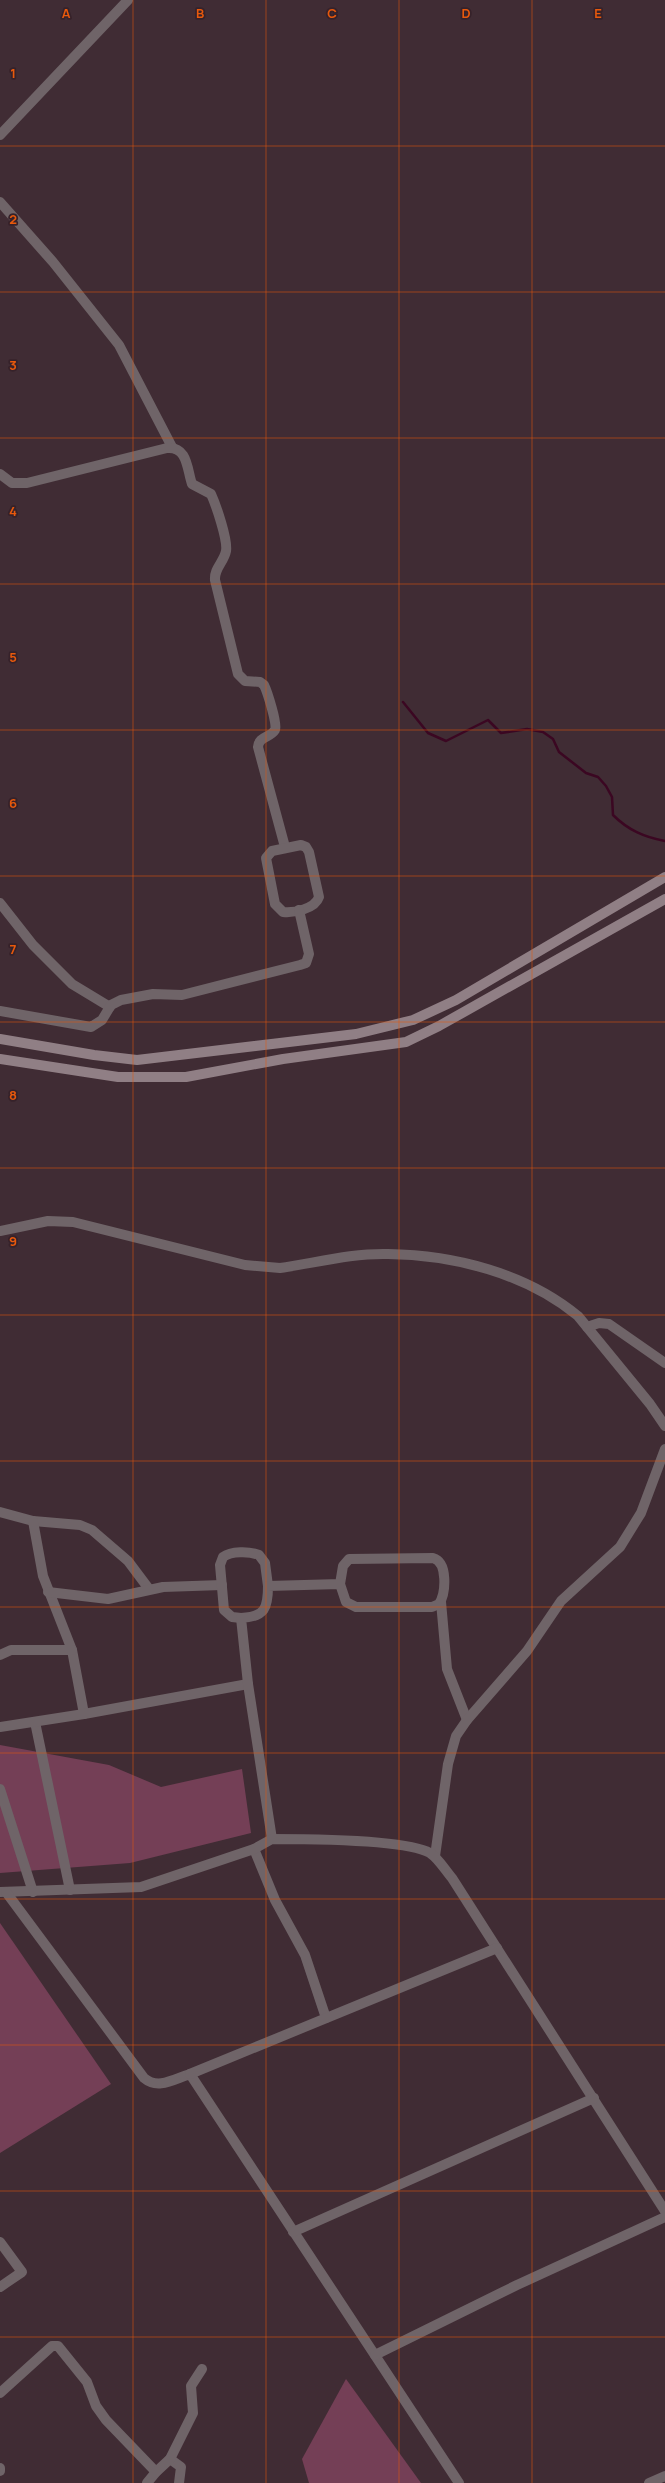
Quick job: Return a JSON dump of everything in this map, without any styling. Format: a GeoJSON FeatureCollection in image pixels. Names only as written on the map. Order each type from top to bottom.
{"type":"FeatureCollection","features":[{"type":"Feature","properties":{"kind":"main road"},"geometry":{"type":"LineString","coordinates":[[0,1039],[94,1055],[138,1060],[356,1034],[413,1020],[456,1000],[665,878]]}},
{"type":"Feature","properties":{"kind":"main road"},"geometry":{"type":"LineString","coordinates":[[0,1059],[118,1077],[186,1077],[283,1059],[406,1042],[446,1022],[665,899]]}},
{"type":"Feature","properties":{"kind":"street"},"geometry":{"type":"LineString","coordinates":[[0,135],[128,0]]}},
{"type":"Feature","properties":{"kind":"street"},"geometry":{"type":"LineString","coordinates":[[0,202],[53,262],[119,345],[172,447],[183,454],[192,484],[207,490],[212,497],[226,549],[215,572],[216,580],[238,674],[246,681],[260,682],[264,685],[276,725],[274,732],[260,740],[258,747],[285,847]]}},
{"type":"Feature","properties":{"kind":"street"},"geometry":{"type":"LineString","coordinates":[[0,474],[12,483],[27,483],[172,447]]}},
{"type":"Feature","properties":{"kind":"street"},"geometry":{"type":"LineString","coordinates":[[301,845],[307,848],[319,894],[314,905],[299,910],[286,912],[278,909],[266,865],[266,858],[269,853],[285,847],[301,845]]}},
{"type":"Feature","properties":{"kind":"street"},"geometry":{"type":"LineString","coordinates":[[0,903],[33,945],[72,984],[110,1008]]}},
{"type":"Feature","properties":{"kind":"street"},"geometry":{"type":"LineString","coordinates":[[0,1011],[86,1028],[98,1024],[110,1008],[120,1000],[153,994],[182,995],[304,964],[309,954],[299,910]]}},
{"type":"Feature","properties":{"kind":"street"},"geometry":{"type":"LineString","coordinates":[[0,1231],[48,1221],[73,1222],[246,1265],[264,1267],[280,1268],[387,1254],[458,1260],[483,1267],[530,1288],[565,1306],[587,1327],[650,1404],[665,1426]]}},
{"type":"Feature","properties":{"kind":"street"},"geometry":{"type":"LineString","coordinates":[[587,1327],[599,1323],[609,1324],[665,1363]]}},
{"type":"Feature","properties":{"kind":"street"},"geometry":{"type":"LineString","coordinates":[[435,1856],[450,1753],[456,1736],[466,1720],[527,1651],[560,1601],[620,1547],[641,1513],[665,1449]]}},
{"type":"Feature","properties":{"kind":"street"},"geometry":{"type":"LineString","coordinates":[[0,1512],[33,1521],[80,1526],[92,1530],[128,1561],[149,1589]]}},
{"type":"Feature","properties":{"kind":"street"},"geometry":{"type":"LineString","coordinates":[[33,1521],[43,1576],[72,1650],[84,1714]]}},
{"type":"Feature","properties":{"kind":"street"},"geometry":{"type":"LineString","coordinates":[[247,1552],[259,1555],[264,1560],[268,1586],[268,1601],[263,1611],[254,1617],[232,1617],[226,1613],[220,1565],[222,1557],[228,1554],[247,1552]]}},
{"type":"Feature","properties":{"kind":"street"},"geometry":{"type":"LineString","coordinates":[[441,1602],[426,1608],[356,1607],[346,1602],[340,1584],[343,1566],[349,1559],[433,1558],[439,1560],[443,1566],[444,1591],[441,1602],[447,1669],[466,1720]]}},
{"type":"Feature","properties":{"kind":"street"},"geometry":{"type":"LineString","coordinates":[[268,1586],[340,1584]]}},
{"type":"Feature","properties":{"kind":"street"},"geometry":{"type":"LineString","coordinates":[[48,1592],[108,1599],[149,1589],[222,1585]]}},
{"type":"Feature","properties":{"kind":"street"},"geometry":{"type":"LineString","coordinates":[[241,1618],[248,1684],[272,1839]]}},
{"type":"Feature","properties":{"kind":"street"},"geometry":{"type":"LineString","coordinates":[[0,1655],[11,1650],[72,1650]]}},
{"type":"Feature","properties":{"kind":"street"},"geometry":{"type":"LineString","coordinates":[[0,1727],[84,1714],[248,1684]]}},
{"type":"Feature","properties":{"kind":"street"},"geometry":{"type":"LineString","coordinates":[[35,1722],[70,1890]]}},
{"type":"Feature","properties":{"kind":"street"},"geometry":{"type":"LineString","coordinates":[[0,1789],[33,1892]]}},
{"type":"Feature","properties":{"kind":"street"},"geometry":{"type":"LineString","coordinates":[[3,1892],[33,1892],[141,1886],[254,1849],[272,1839],[404,1846],[420,1849],[435,1856],[497,1948],[665,2211]]}},
{"type":"Feature","properties":{"kind":"street"},"geometry":{"type":"LineString","coordinates":[[254,1849],[275,1900],[305,1955],[326,2018]]}},
{"type":"Feature","properties":{"kind":"street"},"geometry":{"type":"LineString","coordinates":[[3,1892],[144,2078],[149,2083],[160,2085],[497,1948]]}},
{"type":"Feature","properties":{"kind":"street"},"geometry":{"type":"LineString","coordinates":[[190,2074],[459,2483]]}},
{"type":"Feature","properties":{"kind":"street"},"geometry":{"type":"LineString","coordinates":[[293,2232],[594,2098]]}},
{"type":"Feature","properties":{"kind":"street"},"geometry":{"type":"LineString","coordinates":[[375,2355],[517,2285],[665,2217]]}},
{"type":"Feature","properties":{"kind":"street"},"geometry":{"type":"LineString","coordinates":[[0,2242],[22,2272],[0,2288]]}},
{"type":"Feature","properties":{"kind":"street"},"geometry":{"type":"LineString","coordinates":[[0,2394],[52,2346],[58,2346],[87,2382],[96,2406],[106,2420],[156,2472]]}},
{"type":"Feature","properties":{"kind":"street"},"geometry":{"type":"LineString","coordinates":[[147,2483],[170,2459],[193,2413],[192,2386],[202,2369]]}},
{"type":"Feature","properties":{"kind":"street"},"geometry":{"type":"LineString","coordinates":[[170,2459],[181,2467],[179,2483]]}},
{"type":"Feature","properties":{"kind":"street"},"geometry":{"type":"LineString","coordinates":[[649,2483],[665,2476]]}},
{"type":"Feature","properties":{"kind":"shaded area"},"geometry":{"type":"Polygon","coordinates":[[[0,1745],[109,1765],[161,1787],[242,1769],[251,1833],[130,1863],[0,1873],[0,1745]]]}},
{"type":"Feature","properties":{"kind":"shaded area"},"geometry":{"type":"Polygon","coordinates":[[[0,1923],[111,2084],[0,2153],[0,1923]]]}},
{"type":"Feature","properties":{"kind":"shaded area"},"geometry":{"type":"Polygon","coordinates":[[[346,2379],[421,2483],[309,2483],[302,2459],[346,2379]]]}},
{"type":"Feature","properties":{"kind":"waterway"},"geometry":{"type":"LineString","coordinates":[[403,702],[428,733],[446,741],[488,720],[501,733],[527,729],[543,732],[553,739],[559,752],[586,773],[598,777],[606,786],[612,797],[613,815],[624,825],[637,832],[665,841]]}}]}
